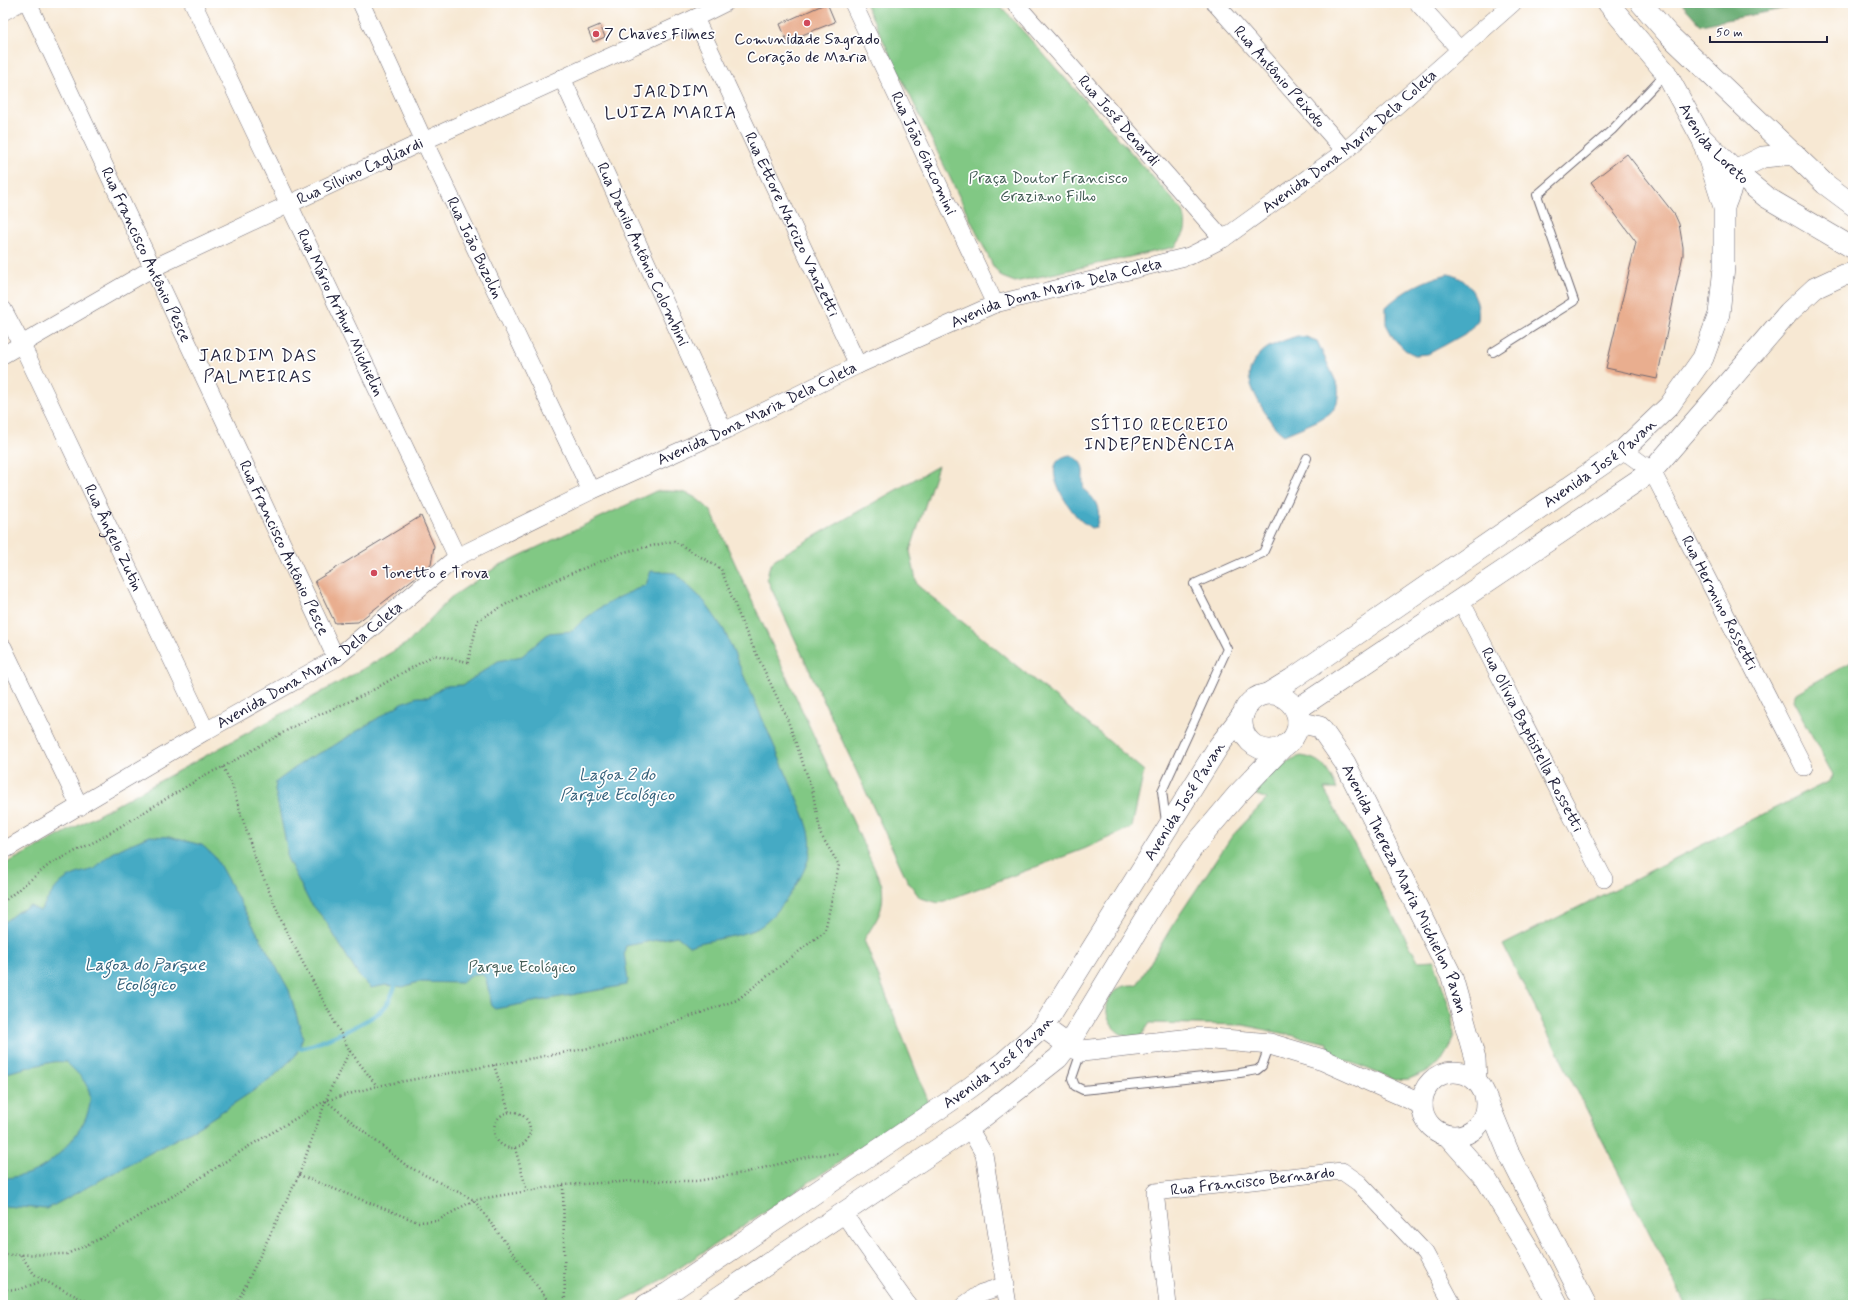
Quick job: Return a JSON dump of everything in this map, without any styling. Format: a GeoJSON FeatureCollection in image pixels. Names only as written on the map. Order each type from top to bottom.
{"type":"FeatureCollection","features":[{"type":"Feature","properties":{"kind":"street"},"geometry":{"type":"LineString","coordinates":[[3,12],[19,3]]}},
{"type":"Feature","properties":{"kind":"street","name":"Rua Francisco Antônio Pesce"},"geometry":{"type":"LineString","coordinates":[[28,3],[336,658]]}},
{"type":"Feature","properties":{"kind":"street","name":"Rua Mário Arthur Michielin"},"geometry":{"type":"LineString","coordinates":[[193,3],[456,557]]}},
{"type":"Feature","properties":{"kind":"street","name":"Rua João Buzolin"},"geometry":{"type":"LineString","coordinates":[[362,3],[424,141],[591,491]]}},
{"type":"Feature","properties":{"kind":"street","name":"Rua Silvino Cagliardi"},"geometry":{"type":"LineString","coordinates":[[3,355],[21,343],[153,268],[288,204],[725,3]]}},
{"type":"Feature","properties":{"kind":"street","name":"Rua João Giacomini"},"geometry":{"type":"LineString","coordinates":[[853,3],[995,304]]}},
{"type":"Feature","properties":{"kind":"street","name":"Rua José Denardi"},"geometry":{"type":"LineString","coordinates":[[1015,3],[1224,239]]}},
{"type":"Feature","properties":{"kind":"street","name":"Rua Antônio Peixoto"},"geometry":{"type":"LineString","coordinates":[[1215,3],[1345,150]]}},
{"type":"Feature","properties":{"kind":"street"},"geometry":{"type":"LineString","coordinates":[[1418,3],[1460,50]]}},
{"type":"Feature","properties":{"kind":"street","name":"Avenida Dona Maria Dela Coleta"},"geometry":{"type":"LineString","coordinates":[[3,851],[80,807],[206,731],[336,658],[456,557],[591,491],[724,430],[858,365],[995,304],[1189,256],[1224,239],[1345,150],[1513,3]]}},
{"type":"Feature","properties":{"kind":"street","name":"Avenida Loreto"},"geometry":{"type":"LineString","coordinates":[[1608,3],[1666,73],[1701,137],[1737,174],[1766,197],[1853,248]]}},
{"type":"Feature","properties":{"kind":"street"},"geometry":{"type":"LineString","coordinates":[[1641,3],[1668,34],[1825,184],[1853,205]]}},
{"type":"Feature","properties":{"kind":"street","name":"Rua Ettore Narcizo Vanzetti"},"geometry":{"type":"LineString","coordinates":[[695,18],[858,365]]}},
{"type":"Feature","properties":{"kind":"street","name":"Rua Danilo Antônio Colombini"},"geometry":{"type":"LineString","coordinates":[[562,78],[724,430]]}},
{"type":"Feature","properties":{"kind":"street"},"geometry":{"type":"LineString","coordinates":[[1701,137],[1724,207]]}},
{"type":"Feature","properties":{"kind":"street"},"geometry":{"type":"LineString","coordinates":[[1737,174],[1741,168],[1763,157],[1794,154]]}},
{"type":"Feature","properties":{"kind":"street","name":"Avenida José Pavan"},"geometry":{"type":"LineString","coordinates":[[1269,693],[1292,679],[1623,450],[1669,406],[1703,358],[1719,314],[1724,267],[1724,207],[1737,174]]}},
{"type":"Feature","properties":{"kind":"street","name":"Avenida José Pavan"},"geometry":{"type":"LineString","coordinates":[[1297,716],[1460,599],[1652,471],[1789,312],[1815,288],[1843,276],[1853,274]]}},
{"type":"Feature","properties":{"kind":"street","name":"Rua Ângelo Zutin"},"geometry":{"type":"LineString","coordinates":[[3,309],[21,343],[206,731]]}},
{"type":"Feature","properties":{"kind":"street","name":"Rua Hermino Rossetti"},"geometry":{"type":"LineString","coordinates":[[1623,450],[1652,471],[1804,767]]}},
{"type":"Feature","properties":{"kind":"street","name":"Rua Olívia Baptistella Rossetti"},"geometry":{"type":"LineString","coordinates":[[1460,599],[1604,879]]}},
{"type":"Feature","properties":{"kind":"street"},"geometry":{"type":"LineString","coordinates":[[3,646],[80,807]]}},
{"type":"Feature","properties":{"kind":"street"},"geometry":{"type":"LineString","coordinates":[[1269,693],[1285,698],[1291,703],[1297,716],[1294,735],[1285,746],[1266,750],[1253,744],[1244,733],[1241,723],[1246,706],[1252,699],[1269,693]]}},
{"type":"Feature","properties":{"kind":"street","name":"Avenida José Pavan"},"geometry":{"type":"LineString","coordinates":[[646,1305],[668,1293],[968,1089],[1004,1062],[1043,1027],[1218,747],[1243,714]]}},
{"type":"Feature","properties":{"kind":"street","name":"Avenida Thereza Maria Michielon Pavan"},"geometry":{"type":"LineString","coordinates":[[1297,716],[1320,727],[1345,763],[1449,970],[1475,1059],[1476,1080]]}},
{"type":"Feature","properties":{"kind":"street","name":"Avenida José Pavan"},"geometry":{"type":"LineString","coordinates":[[707,1305],[969,1128],[1058,1058],[1075,1048],[1153,905],[1192,847],[1237,795],[1285,746]]}},
{"type":"Feature","properties":{"kind":"street"},"geometry":{"type":"LineString","coordinates":[[1043,1027],[1075,1048],[1201,1038],[1270,1044],[1323,1060],[1422,1104]]}},
{"type":"Feature","properties":{"kind":"street"},"geometry":{"type":"LineString","coordinates":[[1486,1098],[1485,1114],[1477,1127],[1469,1134],[1448,1136],[1437,1132],[1423,1115],[1422,1104],[1424,1093],[1428,1084],[1436,1077],[1446,1072],[1462,1073],[1476,1080],[1482,1088],[1510,1156],[1586,1305]]}},
{"type":"Feature","properties":{"kind":"street"},"geometry":{"type":"LineString","coordinates":[[969,1128],[984,1154],[1008,1305]]}},
{"type":"Feature","properties":{"kind":"street"},"geometry":{"type":"LineString","coordinates":[[1448,1136],[1486,1179],[1529,1250],[1558,1305]]}},
{"type":"Feature","properties":{"kind":"street","name":"Rua Francisco Bernardo"},"geometry":{"type":"LineString","coordinates":[[1168,1305],[1155,1192],[1342,1172],[1358,1183],[1425,1253],[1453,1305]]}},
{"type":"Feature","properties":{"kind":"street"},"geometry":{"type":"LineString","coordinates":[[843,1213],[908,1305]]}},
{"type":"Feature","properties":{"kind":"street"},"geometry":{"type":"LineString","coordinates":[[964,1305],[981,1293],[1006,1285]]}},
{"type":"Feature","properties":{"kind":"lane"},"geometry":{"type":"LineString","coordinates":[[1492,352],[1574,302],[1537,195],[1612,130],[1666,73]]}},
{"type":"Feature","properties":{"kind":"lane"},"geometry":{"type":"LineString","coordinates":[[1167,830],[1162,791],[1227,649],[1194,584],[1263,553],[1307,458]]}},
{"type":"Feature","properties":{"kind":"lane"},"geometry":{"type":"LineString","coordinates":[[1075,1048],[1072,1078],[1075,1086],[1083,1090],[1256,1070],[1262,1066],[1270,1044]]}},
{"type":"Feature","properties":{"kind":"path"},"geometry":{"type":"LineString","coordinates":[[3,902],[50,864],[98,840],[207,774],[223,767],[300,723],[364,695],[434,655],[468,662],[478,620],[530,591],[624,552],[674,541],[721,570],[744,628],[787,718],[812,789],[821,835],[839,865],[825,931],[738,1000],[612,1044],[377,1086],[325,1101],[246,1148],[176,1194],[110,1234],[67,1254],[3,1255]]}},
{"type":"Feature","properties":{"kind":"path"},"geometry":{"type":"LineString","coordinates":[[223,767],[232,785],[254,855],[284,927],[350,1051],[377,1086]]}},
{"type":"Feature","properties":{"kind":"path"},"geometry":{"type":"LineString","coordinates":[[236,1305],[299,1175],[320,1121],[325,1101],[350,1051]]}},
{"type":"Feature","properties":{"kind":"path"},"geometry":{"type":"LineString","coordinates":[[494,1065],[509,1112]]}},
{"type":"Feature","properties":{"kind":"path"},"geometry":{"type":"LineString","coordinates":[[325,1101],[407,1166],[474,1200],[551,1305]]}},
{"type":"Feature","properties":{"kind":"path"},"geometry":{"type":"LineString","coordinates":[[509,1112],[515,1113],[526,1119],[530,1130],[526,1142],[515,1148],[503,1146],[495,1136],[494,1130],[498,1118],[509,1112]]}},
{"type":"Feature","properties":{"kind":"path"},"geometry":{"type":"LineString","coordinates":[[515,1148],[527,1191]]}},
{"type":"Feature","properties":{"kind":"path"},"geometry":{"type":"LineString","coordinates":[[299,1175],[418,1222],[437,1221],[474,1200],[563,1185],[639,1181],[697,1181],[743,1173],[811,1156],[847,1153]]}},
{"type":"Feature","properties":{"kind":"path"},"geometry":{"type":"LineString","coordinates":[[563,1185],[565,1305]]}},
{"type":"Feature","properties":{"kind":"path"},"geometry":{"type":"LineString","coordinates":[[21,1255],[34,1274],[94,1305]]}},
{"type":"Feature","properties":{"kind":"path"},"geometry":{"type":"LineString","coordinates":[[3,1289],[18,1290],[43,1280]]}},
{"type":"Feature","properties":{"kind":"green space","name":"Praça Doutor Francisco Graziano Filho"},"geometry":{"type":"Polygon","coordinates":[[[865,3],[998,3],[1183,211],[1186,226],[1182,238],[1175,247],[1015,282],[1002,277],[993,266],[865,3]]]}},
{"type":"Feature","properties":{"kind":"green space"},"geometry":{"type":"Polygon","coordinates":[[[1681,3],[1812,3],[1701,25],[1681,3]]]}},
{"type":"Feature","properties":{"kind":"green space"},"geometry":{"type":"Polygon","coordinates":[[[938,466],[910,551],[917,585],[1144,771],[1132,827],[1084,849],[939,903],[920,898],[907,880],[767,579],[769,568],[775,559],[938,466]]]}},
{"type":"Feature","properties":{"kind":"green space","name":"Parque Ecológico"},"geometry":{"type":"Polygon","coordinates":[[[656,491],[674,491],[692,496],[698,499],[711,511],[882,885],[883,894],[881,908],[876,920],[864,940],[929,1103],[649,1288],[616,1305],[3,1305],[3,865],[87,821],[349,677],[409,642],[450,598],[498,566],[656,491]]]}},
{"type":"Feature","properties":{"kind":"green space"},"geometry":{"type":"Polygon","coordinates":[[[1853,661],[1853,1305],[1686,1305],[1503,945],[1829,781],[1833,775],[1793,700],[1796,693],[1853,661]]]}},
{"type":"Feature","properties":{"kind":"green space"},"geometry":{"type":"Polygon","coordinates":[[[1301,756],[1320,763],[1324,766],[1330,776],[1337,789],[1324,789],[1418,961],[1434,960],[1451,1013],[1454,1035],[1442,1060],[1428,1071],[1409,1079],[1395,1080],[1328,1053],[1328,1043],[1243,1025],[1150,1023],[1139,1039],[1127,1037],[1118,1032],[1111,1024],[1108,1016],[1107,1006],[1109,998],[1115,991],[1124,986],[1137,985],[1172,926],[1232,836],[1267,799],[1251,793],[1280,766],[1294,758],[1301,756]]]}},
{"type":"Feature","properties":{"kind":"water"},"geometry":{"type":"Polygon","coordinates":[[[1448,274],[1462,280],[1472,291],[1478,305],[1478,320],[1468,332],[1445,345],[1428,354],[1415,355],[1405,350],[1394,339],[1386,324],[1386,307],[1392,301],[1415,286],[1448,274]]]}},
{"type":"Feature","properties":{"kind":"water"},"geometry":{"type":"Polygon","coordinates":[[[1297,336],[1306,337],[1317,341],[1338,386],[1338,397],[1335,408],[1326,416],[1284,435],[1268,418],[1252,388],[1249,376],[1255,360],[1267,348],[1297,336]]]}},
{"type":"Feature","properties":{"kind":"water"},"geometry":{"type":"Polygon","coordinates":[[[1070,455],[1080,462],[1083,470],[1084,490],[1092,497],[1097,506],[1098,521],[1096,527],[1091,528],[1079,519],[1067,504],[1057,484],[1054,474],[1055,466],[1060,459],[1070,455]]]}},
{"type":"Feature","properties":{"kind":"water","name":"Lagoa 2 do Parque Ecológico"},"geometry":{"type":"Polygon","coordinates":[[[651,571],[675,573],[704,601],[724,630],[801,808],[810,835],[811,846],[808,861],[789,896],[771,918],[754,930],[746,933],[689,946],[677,936],[626,946],[624,952],[628,981],[626,985],[495,1009],[492,1007],[486,979],[482,974],[474,974],[461,983],[418,982],[403,987],[386,985],[371,988],[358,975],[325,920],[309,901],[287,858],[287,848],[275,790],[276,782],[307,759],[330,748],[402,703],[417,697],[429,697],[444,686],[463,685],[498,661],[522,656],[549,633],[572,631],[597,610],[646,585],[651,571]]]}},
{"type":"Feature","properties":{"kind":"water","name":"Lagoa do Parque Ecológico"},"geometry":{"type":"Polygon","coordinates":[[[150,836],[169,837],[202,845],[215,857],[289,990],[303,1037],[296,1055],[271,1079],[200,1126],[47,1209],[3,1206],[3,1179],[30,1173],[51,1161],[72,1140],[81,1127],[87,1114],[90,1102],[89,1091],[85,1083],[66,1062],[49,1063],[3,1075],[3,923],[17,912],[30,906],[40,911],[52,893],[67,878],[95,869],[106,857],[128,845],[150,836]]]}},
{"type":"Feature","properties":{"kind":"building","name":"Comunidade Sagrado Coração de Maria"},"geometry":{"type":"Polygon","coordinates":[[[827,3],[835,22],[787,41],[780,24],[827,3]]]}},
{"type":"Feature","properties":{"kind":"building","name":"7 Chaves Filmes"},"geometry":{"type":"Polygon","coordinates":[[[600,25],[605,37],[593,42],[588,30],[600,25]]]}},
{"type":"Feature","properties":{"kind":"building"},"geometry":{"type":"Polygon","coordinates":[[[1627,154],[1675,215],[1679,224],[1683,247],[1683,255],[1657,379],[1606,368],[1636,242],[1591,182],[1627,154]]]}},
{"type":"Feature","properties":{"kind":"building","name":"Tonetto e Trova"},"geometry":{"type":"Polygon","coordinates":[[[421,516],[434,546],[431,565],[358,622],[335,623],[315,581],[421,516]]]}},
{"type":"Feature","properties":{"kind":"waterway"},"geometry":{"type":"LineString","coordinates":[[294,1048],[312,1045],[325,1040],[374,1016],[387,1004],[397,981]]}},
{"type":"Feature","properties":{"kind":"place","name":"Comunidade Sagrado Coração de Maria"},"geometry":{"type":"Point","coordinates":[807,23]}},
{"type":"Feature","properties":{"kind":"place","name":"7 Chaves Filmes"},"geometry":{"type":"Point","coordinates":[596,34]}},
{"type":"Feature","properties":{"kind":"place","name":"Tonetto e Trova"},"geometry":{"type":"Point","coordinates":[374,573]}},
{"type":"Feature","properties":{"kind":"district","name":"JARDIM LUIZA MARIA"},"geometry":{"type":"Point","coordinates":[671,102]}},
{"type":"Feature","properties":{"kind":"district","name":"JARDIM DAS PALMEIRAS"},"geometry":{"type":"Point","coordinates":[258,366]}},
{"type":"Feature","properties":{"kind":"district","name":"SÍTIO RECREIO INDEPENDÊNCIA"},"geometry":{"type":"Point","coordinates":[1160,435]}}]}
